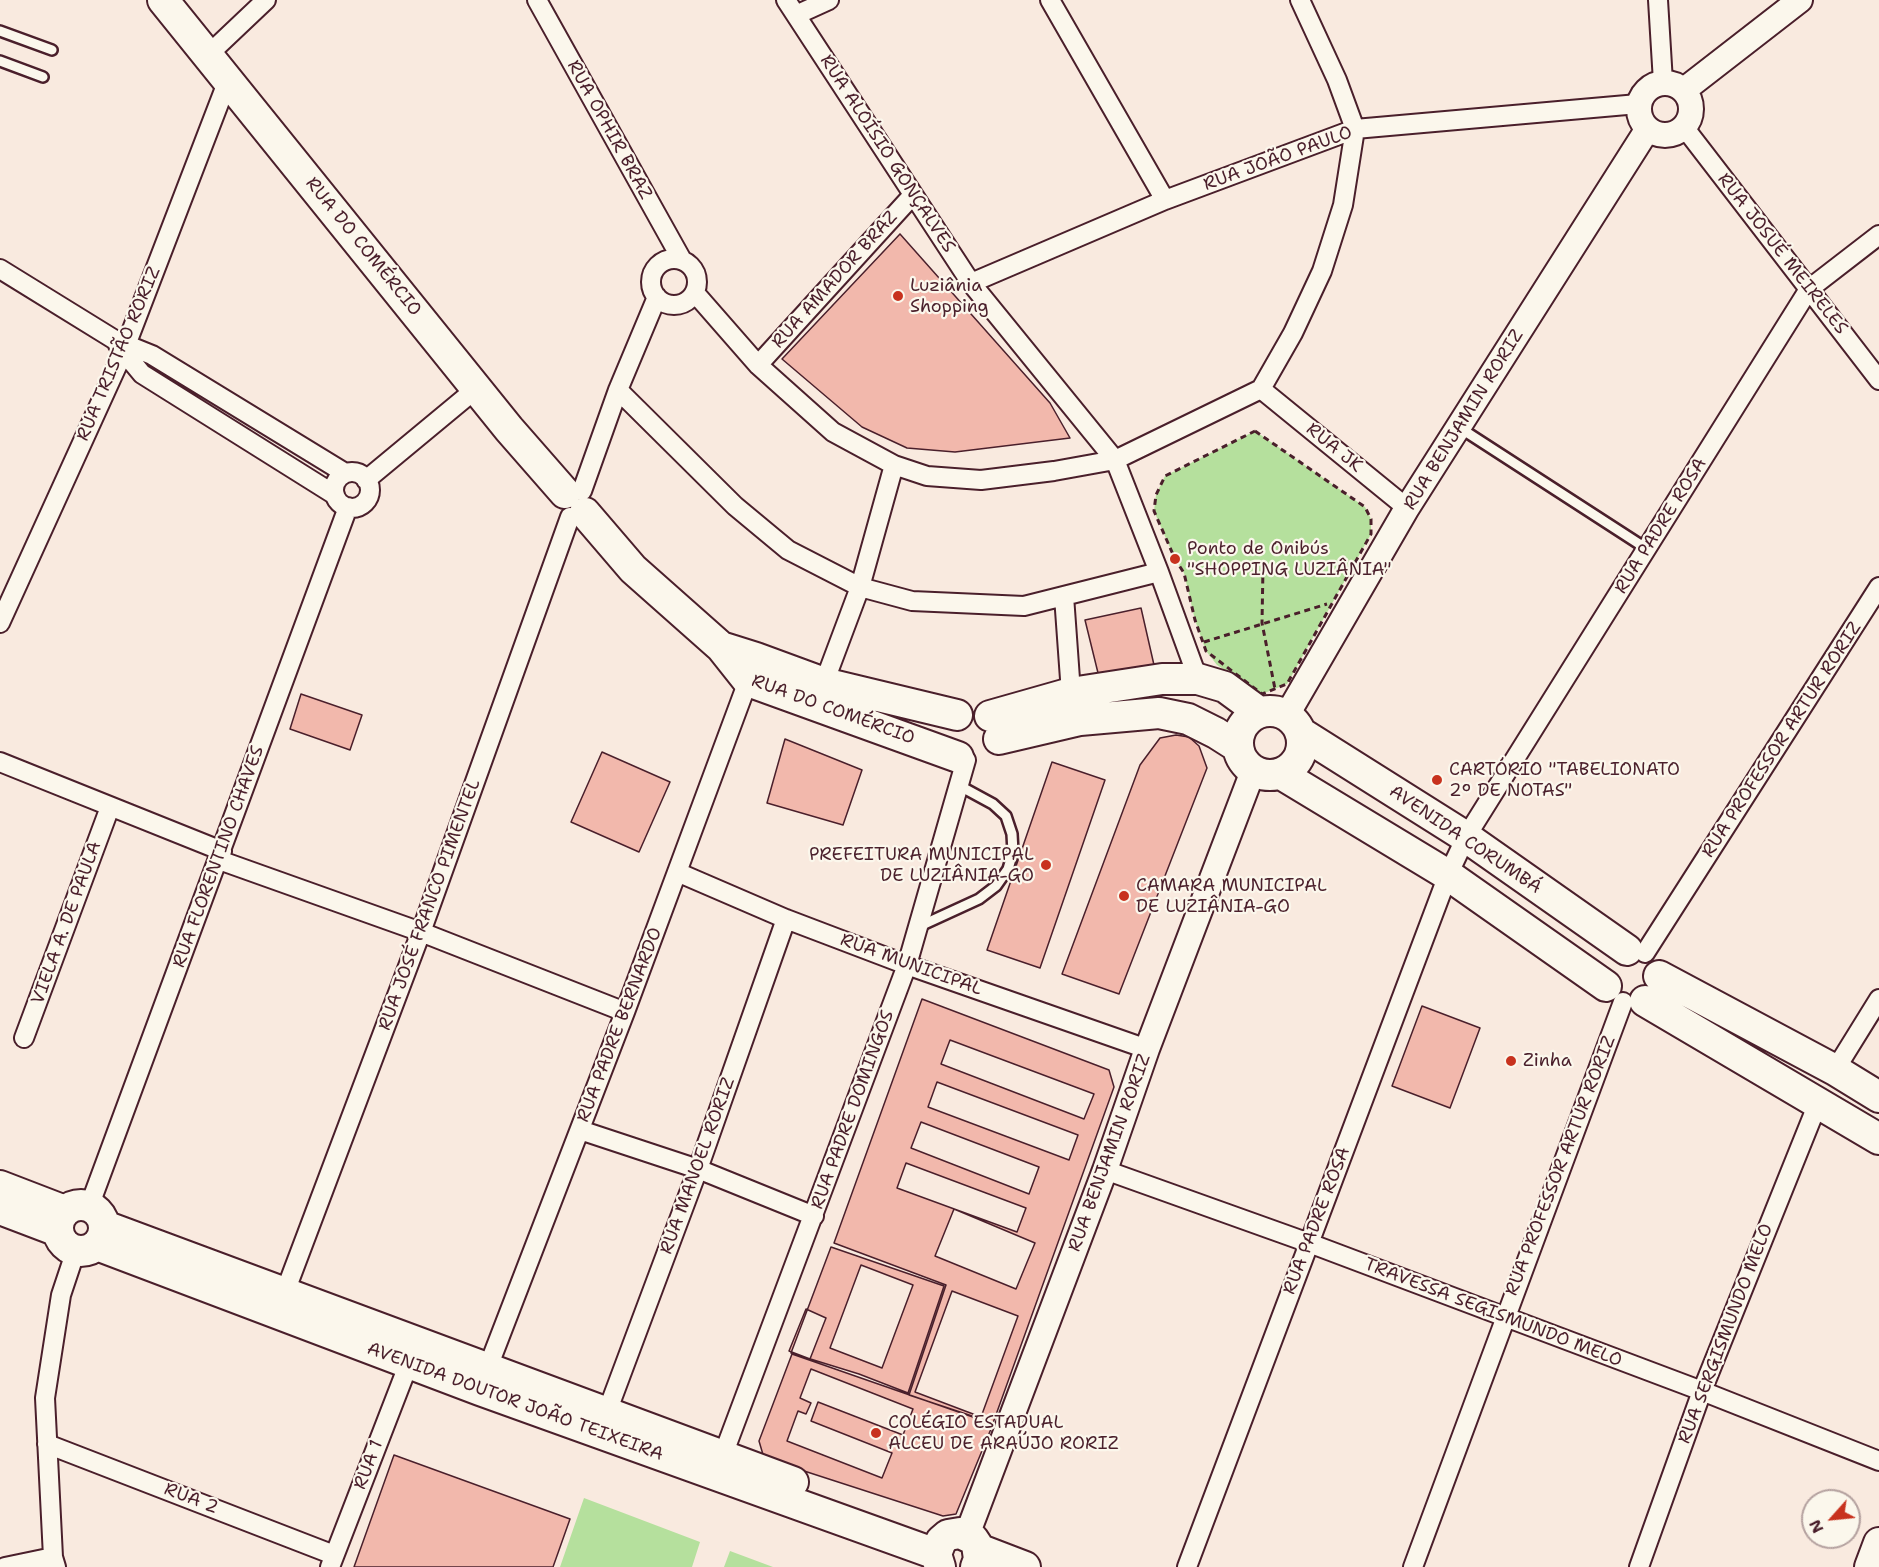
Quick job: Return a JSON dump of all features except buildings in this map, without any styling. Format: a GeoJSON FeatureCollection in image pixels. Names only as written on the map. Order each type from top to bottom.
{"type":"FeatureCollection","features":[{"type":"Feature","properties":{"kind":"main road","name":"RUA DO COMÉRCIO"},"geometry":{"type":"LineString","coordinates":[[163,0],[209,54],[509,429],[633,569],[721,647],[748,681],[961,767]]}},
{"type":"Feature","properties":{"kind":"main road","name":"RUA DO COMÉRCIO"},"geometry":{"type":"LineString","coordinates":[[721,647],[824,683],[957,715]]}},
{"type":"Feature","properties":{"kind":"main road","name":"AVENIDA CORUMBÁ"},"geometry":{"type":"LineString","coordinates":[[994,727],[1071,693],[1162,679],[1198,679],[1224,687],[1280,712],[1466,837],[1634,978],[1818,1104],[1879,1139]]}},
{"type":"Feature","properties":{"kind":"main road"},"geometry":{"type":"LineString","coordinates":[[977,709],[994,727],[990,754],[961,767],[947,736],[951,721],[957,715],[963,711],[977,709]]}},
{"type":"Feature","properties":{"kind":"main road"},"geometry":{"type":"LineString","coordinates":[[1280,712],[1302,739],[1301,753],[1293,766],[1257,764],[1239,732],[1247,720],[1280,712]]}},
{"type":"Feature","properties":{"kind":"main road","name":"AVENIDA CORUMBÁ"},"geometry":{"type":"LineString","coordinates":[[994,727],[1159,713],[1188,719],[1216,733],[1257,764],[1448,875],[1634,978],[1835,1070],[1879,1097]]}},
{"type":"Feature","properties":{"kind":"main road","name":"AVENIDA DOUTOR JOÃO TEIXEIRA"},"geometry":{"type":"LineString","coordinates":[[0,1186],[81,1228],[409,1363],[484,1378],[607,1412],[719,1465]]}},
{"type":"Feature","properties":{"kind":"main road","name":"AVENIDA DOUTOR JOÃO TEIXEIRA"},"geometry":{"type":"LineString","coordinates":[[0,1209],[81,1228],[285,1292],[484,1378],[956,1552],[1025,1567]]}},
{"type":"Feature","properties":{"kind":"main road"},"geometry":{"type":"LineString","coordinates":[[1870,1567],[1879,1543]]}},
{"type":"Feature","properties":{"kind":"street"},"geometry":{"type":"LineString","coordinates":[[209,54],[266,0]]}},
{"type":"Feature","properties":{"kind":"street","name":"RUA OPHIR BRAZ"},"geometry":{"type":"LineString","coordinates":[[537,0],[682,260]]}},
{"type":"Feature","properties":{"kind":"street","name":"RUA ALOÍSIO GONÇALVES"},"geometry":{"type":"LineString","coordinates":[[786,0],[971,283],[1115,460],[1160,572],[1198,679]]}},
{"type":"Feature","properties":{"kind":"street"},"geometry":{"type":"LineString","coordinates":[[796,15],[829,0]]}},
{"type":"Feature","properties":{"kind":"street"},"geometry":{"type":"LineString","coordinates":[[1050,0],[1165,201]]}},
{"type":"Feature","properties":{"kind":"street"},"geometry":{"type":"LineString","coordinates":[[695,293],[758,365],[833,432],[894,465],[927,477],[981,480],[1054,471],[1115,460],[1261,388],[1293,333],[1322,271],[1343,206],[1355,129],[1337,80],[1300,0]]}},
{"type":"Feature","properties":{"kind":"street"},"geometry":{"type":"LineString","coordinates":[[1659,0],[1674,86],[1690,100],[1692,108],[1691,116],[1684,127],[1674,135],[1664,136],[1647,130],[1638,114],[1638,104],[1642,96],[1651,87],[1674,86],[1800,0]]}},
{"type":"Feature","properties":{"kind":"street","name":"RUA TRISTÃO RORIZ"},"geometry":{"type":"LineString","coordinates":[[0,623],[121,345],[228,80]]}},
{"type":"Feature","properties":{"kind":"street","name":"RUA JOÃO PAULO"},"geometry":{"type":"LineString","coordinates":[[971,283],[1165,201],[1355,129],[1638,104]]}},
{"type":"Feature","properties":{"kind":"street","name":"RUA JOSUÉ MEIRELES"},"geometry":{"type":"LineString","coordinates":[[1684,127],[1879,380]]}},
{"type":"Feature","properties":{"kind":"street","name":"RUA BENJAMIN RORIZ"},"geometry":{"type":"LineString","coordinates":[[1280,712],[1647,130]]}},
{"type":"Feature","properties":{"kind":"street","name":"RUA AMADOR BRAZ"},"geometry":{"type":"LineString","coordinates":[[758,365],[912,196]]}},
{"type":"Feature","properties":{"kind":"street","name":"RUA PADRE ROSA"},"geometry":{"type":"LineString","coordinates":[[1187,1567],[1448,875],[1466,837],[1809,289],[1879,235]]}},
{"type":"Feature","properties":{"kind":"street"},"geometry":{"type":"LineString","coordinates":[[667,260],[682,260],[694,270],[697,278],[695,293],[684,303],[677,305],[657,297],[651,283],[655,269],[667,260]]}},
{"type":"Feature","properties":{"kind":"street"},"geometry":{"type":"LineString","coordinates":[[0,269],[121,345],[152,355],[345,473]]}},
{"type":"Feature","properties":{"kind":"street","name":"RUA JOSÉ FRANCO PIMENTEL"},"geometry":{"type":"LineString","coordinates":[[285,1292],[421,932],[618,390],[657,297]]}},
{"type":"Feature","properties":{"kind":"street"},"geometry":{"type":"LineString","coordinates":[[121,345],[142,374],[341,501],[360,505],[368,497],[366,480],[356,472],[345,473],[334,485],[341,501]]}},
{"type":"Feature","properties":{"kind":"street"},"geometry":{"type":"LineString","coordinates":[[366,480],[477,388]]}},
{"type":"Feature","properties":{"kind":"street","name":"RUA JK"},"geometry":{"type":"LineString","coordinates":[[1261,388],[1407,508]]}},
{"type":"Feature","properties":{"kind":"street"},"geometry":{"type":"LineString","coordinates":[[618,390],[735,506],[788,550],[860,587],[912,601],[982,606],[1024,606],[1160,572]]}},
{"type":"Feature","properties":{"kind":"street"},"geometry":{"type":"LineString","coordinates":[[824,683],[860,587],[894,465]]}},
{"type":"Feature","properties":{"kind":"street","name":"RUA FLORENTINO CHAVES"},"geometry":{"type":"LineString","coordinates":[[54,1562],[45,1398],[52,1341],[61,1295],[81,1228],[220,856],[341,501]]}},
{"type":"Feature","properties":{"kind":"street","name":"RUA PROFESSOR ARTUR RORIZ"},"geometry":{"type":"LineString","coordinates":[[1413,1567],[1504,1317],[1634,978],[1879,587]]}},
{"type":"Feature","properties":{"kind":"street"},"geometry":{"type":"LineString","coordinates":[[1064,596],[1071,693]]}},
{"type":"Feature","properties":{"kind":"street","name":"RUA PADRE BERNARDO"},"geometry":{"type":"LineString","coordinates":[[484,1378],[625,1012],[748,681]]}},
{"type":"Feature","properties":{"kind":"street"},"geometry":{"type":"LineString","coordinates":[[0,762],[110,807],[220,856],[625,1012]]}},
{"type":"Feature","properties":{"kind":"street","name":"RUA BENJAMIN RORIZ"},"geometry":{"type":"LineString","coordinates":[[956,1552],[1105,1170],[1147,1049],[1257,764]]}},
{"type":"Feature","properties":{"kind":"street","name":"RUA PADRE DOMINGOS"},"geometry":{"type":"LineString","coordinates":[[719,1465],[907,965],[961,767]]}},
{"type":"Feature","properties":{"kind":"street","name":"VIELA A. DE PAULA"},"geometry":{"type":"LineString","coordinates":[[24,1038],[110,807]]}},
{"type":"Feature","properties":{"kind":"street","name":"RUA MUNICIPAL"},"geometry":{"type":"LineString","coordinates":[[678,872],[786,919],[907,965],[1147,1049]]}},
{"type":"Feature","properties":{"kind":"street","name":"RUA MANOEL RORIZ"},"geometry":{"type":"LineString","coordinates":[[607,1412],[698,1169],[786,919]]}},
{"type":"Feature","properties":{"kind":"street"},"geometry":{"type":"LineString","coordinates":[[1835,1070],[1879,999]]}},
{"type":"Feature","properties":{"kind":"street","name":"RUA SERGISMUNDO MELO"},"geometry":{"type":"LineString","coordinates":[[1639,1567],[1702,1391],[1818,1104]]}},
{"type":"Feature","properties":{"kind":"street"},"geometry":{"type":"LineString","coordinates":[[580,1130],[698,1169],[814,1216]]}},
{"type":"Feature","properties":{"kind":"street","name":"TRAVESSA SEGISMUNDO MELO"},"geometry":{"type":"LineString","coordinates":[[1105,1170],[1309,1243],[1702,1391],[1879,1461]]}},
{"type":"Feature","properties":{"kind":"street","name":"RUA 1"},"geometry":{"type":"LineString","coordinates":[[332,1561],[409,1363]]}},
{"type":"Feature","properties":{"kind":"street","name":"RUA 2"},"geometry":{"type":"LineString","coordinates":[[47,1444],[332,1561]]}},
{"type":"Feature","properties":{"kind":"street"},"geometry":{"type":"LineString","coordinates":[[5,1567],[54,1562]]}},
{"type":"Feature","properties":{"kind":"lane"},"geometry":{"type":"LineString","coordinates":[[0,31],[52,50]]}},
{"type":"Feature","properties":{"kind":"lane"},"geometry":{"type":"LineString","coordinates":[[0,61],[43,77]]}},
{"type":"Feature","properties":{"kind":"lane"},"geometry":{"type":"LineString","coordinates":[[1459,428],[1647,549]]}},
{"type":"Feature","properties":{"kind":"lane"},"geometry":{"type":"LineString","coordinates":[[918,927],[979,899],[996,886],[1008,869],[1013,852],[1012,834],[1006,816],[961,767]]}},
{"type":"Feature","properties":{"kind":"path"},"geometry":{"type":"LineString","coordinates":[[1255,430],[1365,507],[1371,519],[1371,534],[1287,684],[1280,712],[1262,694],[1206,651],[1195,620],[1184,573],[1175,559],[1154,511],[1156,495],[1166,476],[1255,430]]}},
{"type":"Feature","properties":{"kind":"path"},"geometry":{"type":"LineString","coordinates":[[1263,567],[1262,623],[1280,712]]}},
{"type":"Feature","properties":{"kind":"path"},"geometry":{"type":"LineString","coordinates":[[1203,642],[1333,602]]}},
{"type":"Feature","properties":{"kind":"green space"},"geometry":{"type":"Polygon","coordinates":[[[1255,431],[1365,507],[1371,519],[1371,534],[1287,684],[1262,694],[1217,665],[1206,651],[1195,620],[1184,573],[1175,559],[1154,511],[1156,495],[1165,476],[1255,431]]]}},
{"type":"Feature","properties":{"kind":"green space"},"geometry":{"type":"Polygon","coordinates":[[[584,1498],[700,1542],[692,1567],[560,1567],[584,1498]]]}},
{"type":"Feature","properties":{"kind":"green space"},"geometry":{"type":"Polygon","coordinates":[[[730,1551],[773,1567],[724,1567],[730,1551]]]}},
{"type":"Feature","properties":{"kind":"place","name":"Luziânia Shopping"},"geometry":{"type":"Point","coordinates":[898,296]}},
{"type":"Feature","properties":{"kind":"place","name":"Ponto de Onibús \"SHOPPING LUZIÂNIA\""},"geometry":{"type":"Point","coordinates":[1175,559]}},
{"type":"Feature","properties":{"kind":"place","name":"CARTÓRIO \"TABELIONATO 2º DE NOTAS\""},"geometry":{"type":"Point","coordinates":[1437,780]}},
{"type":"Feature","properties":{"kind":"place","name":"PREFEITURA MUNICIPAL DE LUZIÂNIA-GO"},"geometry":{"type":"Point","coordinates":[1046,865]}},
{"type":"Feature","properties":{"kind":"place","name":"CAMARA MUNICIPAL DE LUZIÂNIA-GO"},"geometry":{"type":"Point","coordinates":[1124,896]}},
{"type":"Feature","properties":{"kind":"place","name":"Zinha"},"geometry":{"type":"Point","coordinates":[1511,1061]}},
{"type":"Feature","properties":{"kind":"place","name":"COLÉGIO ESTADUAL ALCEU DE ARAÚJO RORIZ"},"geometry":{"type":"Point","coordinates":[876,1433]}}]}
